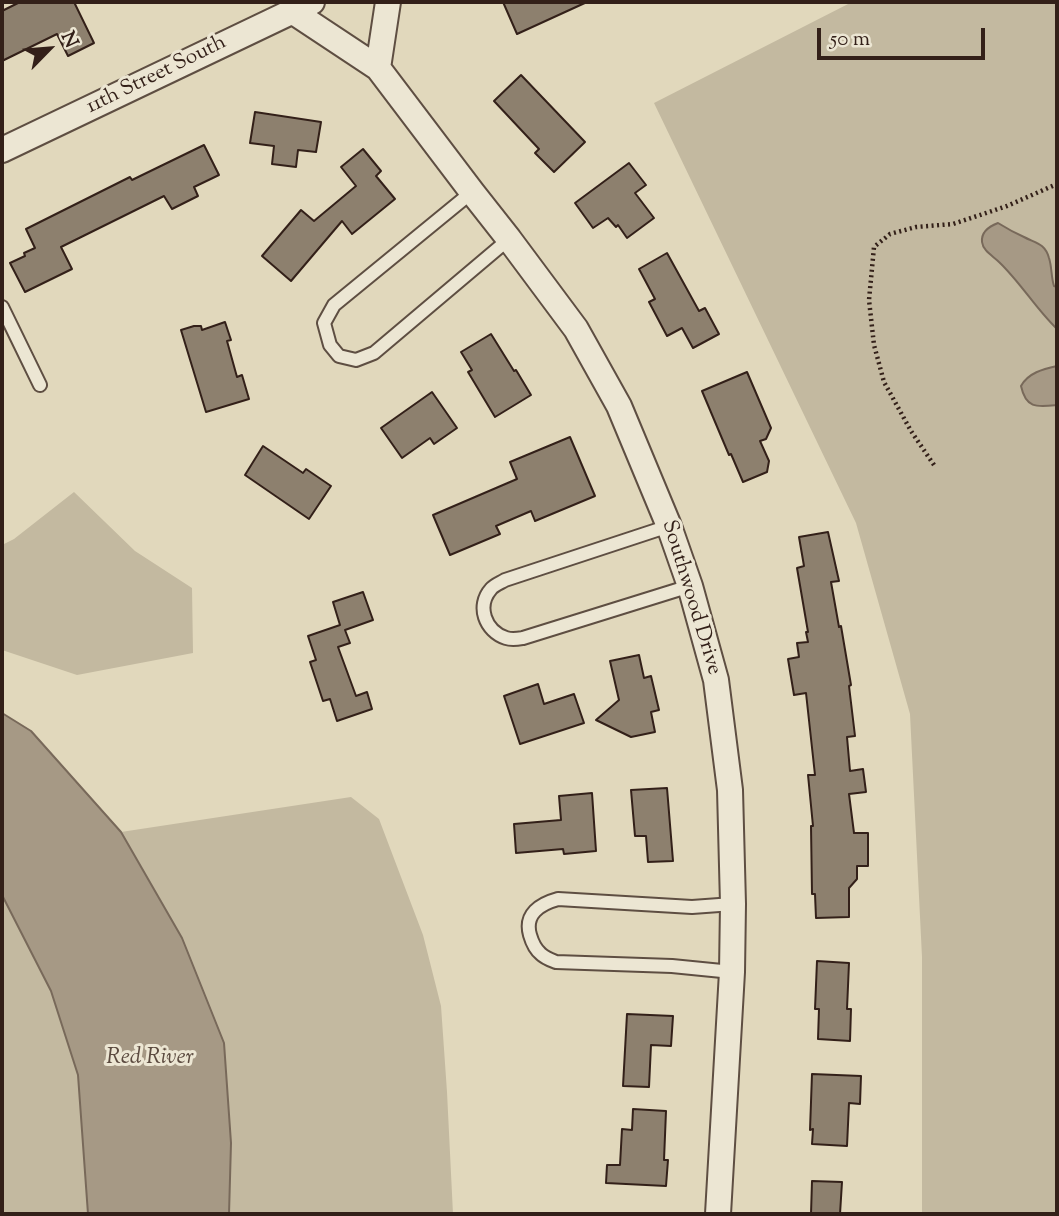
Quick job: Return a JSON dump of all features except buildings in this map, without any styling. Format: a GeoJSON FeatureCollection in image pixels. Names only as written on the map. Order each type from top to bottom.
{"type":"FeatureCollection","features":[{"type":"Feature","properties":{"kind":"street"},"geometry":{"type":"LineString","coordinates":[[378,68],[388,2]]}},
{"type":"Feature","properties":{"kind":"street","name":"Southwood Drive"},"geometry":{"type":"LineString","coordinates":[[302,6],[378,68],[576,329],[619,406],[669,526],[690,586],[716,680],[730,790],[732,972],[718,1214]]}},
{"type":"Feature","properties":{"kind":"street","name":"11th Street South"},"geometry":{"type":"LineString","coordinates":[[2,150],[302,6]]}},
{"type":"Feature","properties":{"kind":"lane"},"geometry":{"type":"LineString","coordinates":[[472,192],[334,305],[324,323],[330,345],[340,356],[356,360],[374,353],[509,239]]}},
{"type":"Feature","properties":{"kind":"lane"},"geometry":{"type":"LineString","coordinates":[[2,307],[40,385]]}},
{"type":"Feature","properties":{"kind":"lane"},"geometry":{"type":"LineString","coordinates":[[669,526],[505,580],[492,587],[484,599],[485,618],[491,629],[500,635],[509,639],[523,638],[690,586]]}},
{"type":"Feature","properties":{"kind":"lane"},"geometry":{"type":"LineString","coordinates":[[732,972],[672,966],[556,962],[542,956],[533,945],[528,930],[529,918],[537,909],[558,899],[692,908],[733,904]]}},
{"type":"Feature","properties":{"kind":"path"},"geometry":{"type":"LineString","coordinates":[[934,465],[884,382],[874,345],[869,300],[874,247],[890,233],[953,223],[1007,206],[1057,184]]}},
{"type":"Feature","properties":{"kind":"shaded area"},"geometry":{"type":"Polygon","coordinates":[[[852,2],[1057,2],[1057,1214],[922,1214],[922,957],[910,714],[856,523],[654,103],[852,2]]]}},
{"type":"Feature","properties":{"kind":"shaded area"},"geometry":{"type":"Polygon","coordinates":[[[74,492],[135,551],[192,588],[193,653],[77,675],[2,650],[2,545],[14,539],[74,492]]]}},
{"type":"Feature","properties":{"kind":"shaded area"},"geometry":{"type":"Polygon","coordinates":[[[351,797],[379,819],[423,935],[441,1006],[453,1214],[229,1214],[231,1143],[182,938],[121,832],[351,797]]]}},
{"type":"Feature","properties":{"kind":"shaded area"},"geometry":{"type":"Polygon","coordinates":[[[2,895],[51,991],[78,1075],[88,1214],[2,1214],[2,895]]]}},
{"type":"Feature","properties":{"kind":"water"},"geometry":{"type":"Polygon","coordinates":[[[998,223],[1045,249],[1054,286],[1057,287],[1057,329],[1007,270],[984,248],[982,238],[985,232],[998,223]]]}},
{"type":"Feature","properties":{"kind":"water"},"geometry":{"type":"Polygon","coordinates":[[[1057,366],[1057,405],[1038,406],[1029,403],[1021,386],[1024,382],[1036,372],[1057,366]]]}},
{"type":"Feature","properties":{"kind":"water","name":"Red River"},"geometry":{"type":"Polygon","coordinates":[[[2,713],[31,731],[121,832],[182,938],[224,1043],[231,1143],[229,1214],[88,1214],[78,1075],[51,991],[2,895],[2,713]]]}}]}
